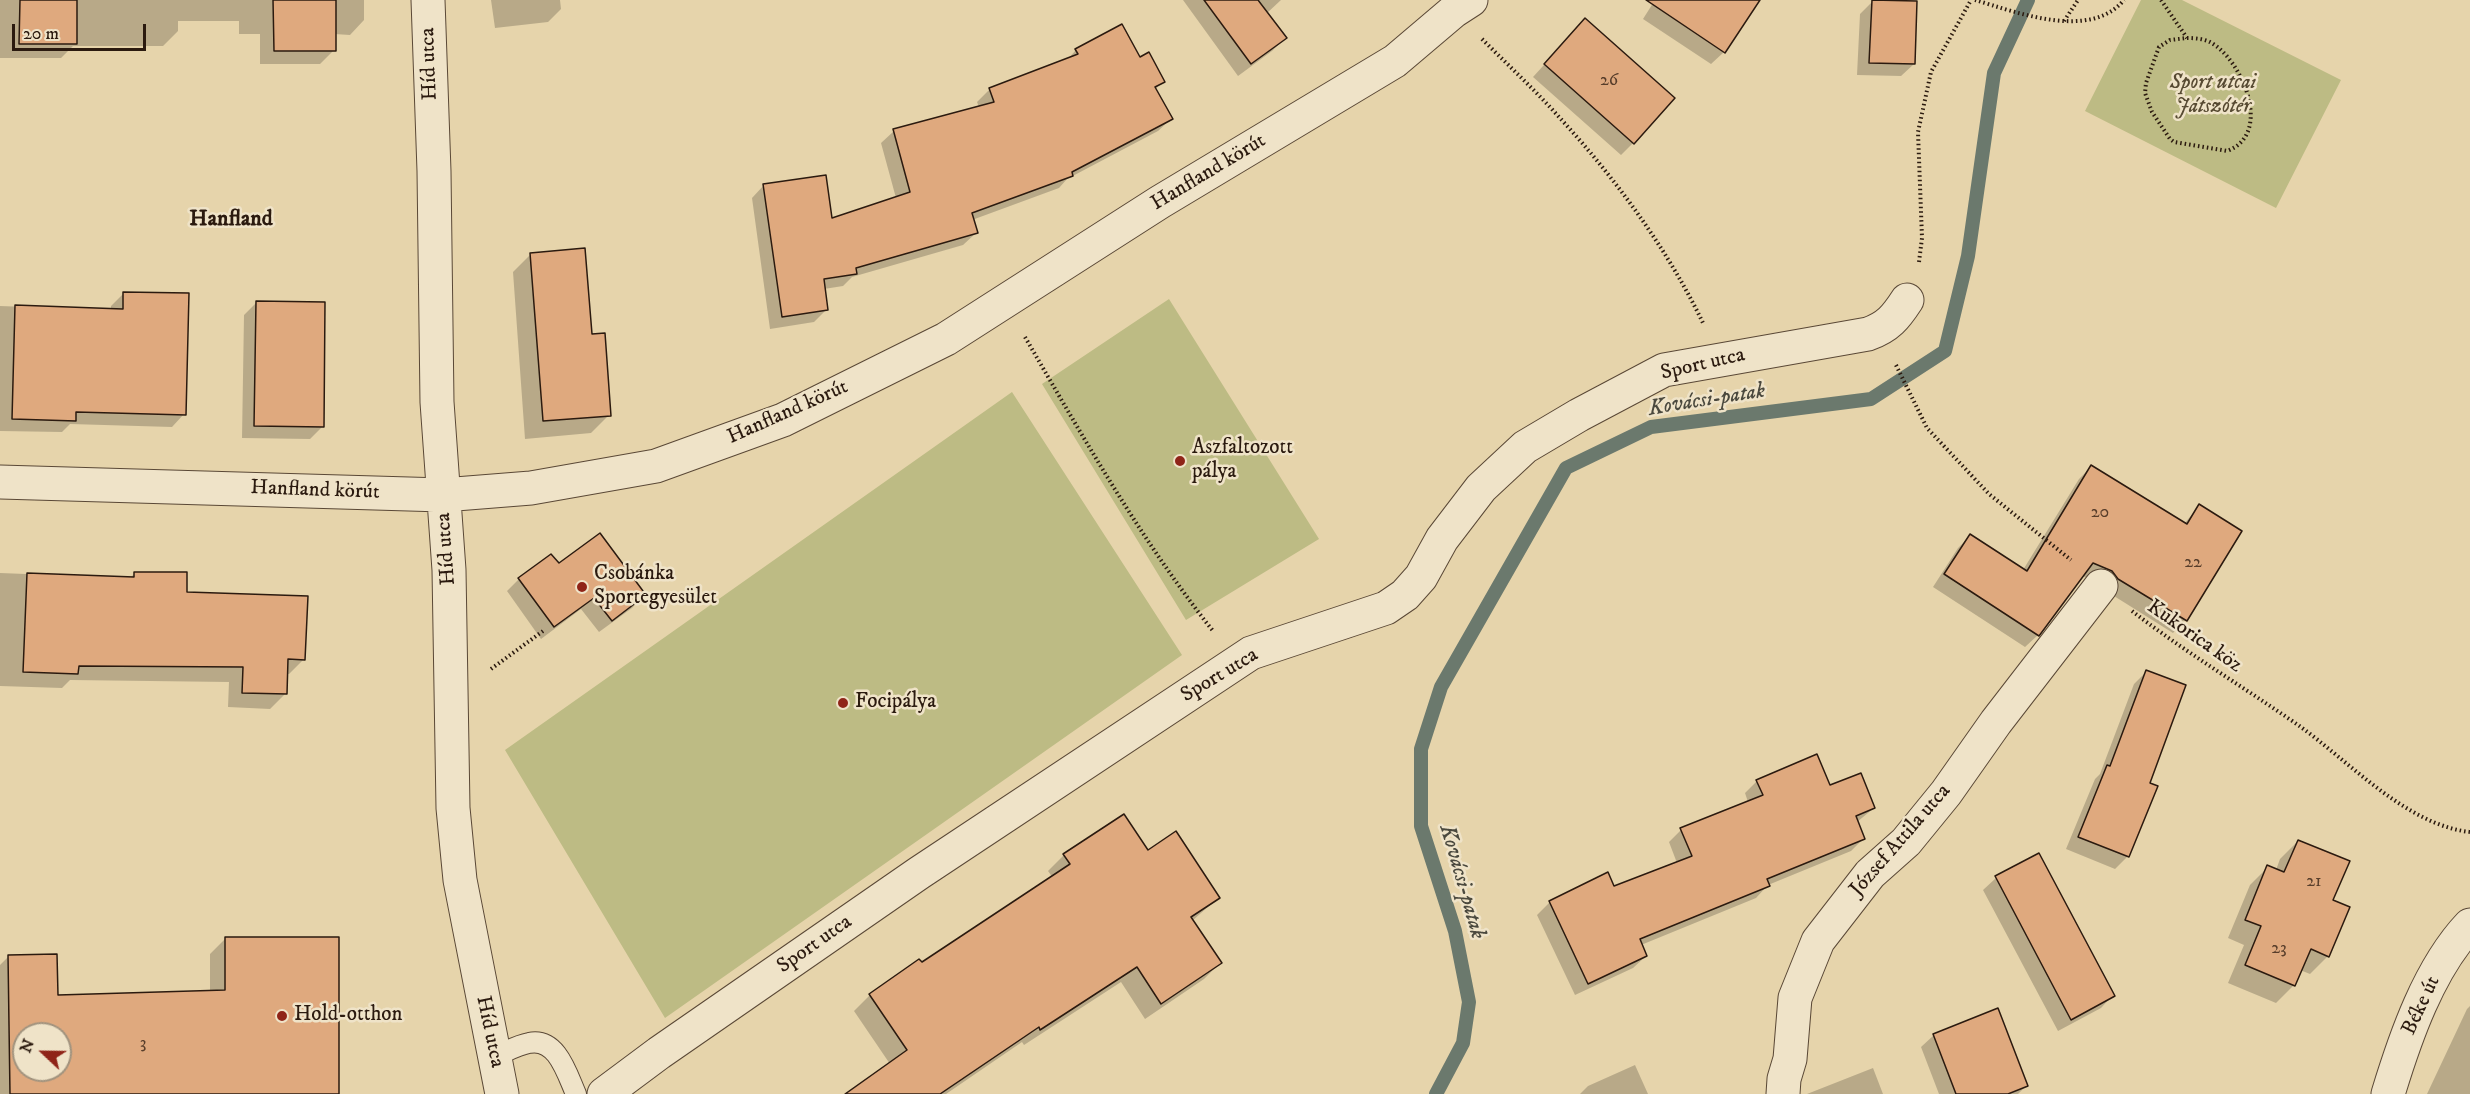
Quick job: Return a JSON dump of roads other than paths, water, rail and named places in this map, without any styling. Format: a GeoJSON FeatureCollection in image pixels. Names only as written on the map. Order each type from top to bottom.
{"type":"FeatureCollection","features":[{"type":"Feature","properties":{"kind":"street","name":"Híd utca"},"geometry":{"type":"LineString","coordinates":[[428,0],[434,171],[437,402],[449,570],[453,808],[460,880],[502,1094]]}},
{"type":"Feature","properties":{"kind":"street","name":"Hanfland körút"},"geometry":{"type":"LineString","coordinates":[[0,483],[65,486],[145,485],[443,495],[531,488],[656,466],[783,420],[946,339],[1160,202],[1395,61],[1462,6]]}},
{"type":"Feature","properties":{"kind":"street","name":"Sport utca"},"geometry":{"type":"LineString","coordinates":[[604,1094],[658,1053],[919,873],[1251,653],[1386,608],[1405,595],[1420,577],[1442,540],[1481,488],[1525,447],[1579,415],[1664,370],[1880,330],[1894,321],[1907,300]]}},
{"type":"Feature","properties":{"kind":"street","name":"József Attila utca"},"geometry":{"type":"LineString","coordinates":[[1783,1094],[1784,1079],[1790,1059],[1795,998],[1818,941],[1870,874],[1906,842],[1946,793],[1996,722],[2101,585]]}},
{"type":"Feature","properties":{"kind":"street","name":"Béke út"},"geometry":{"type":"LineString","coordinates":[[2388,1094],[2398,1060],[2427,990],[2459,936],[2470,925]]}},
{"type":"Feature","properties":{"kind":"lane"},"geometry":{"type":"LineString","coordinates":[[493,1057],[528,1043],[541,1042],[558,1055],[576,1094]]}},
{"type":"Feature","properties":{"kind":"waterway","name":"Kovácsi-patak"},"geometry":{"type":"LineString","coordinates":[[1436,1094],[1463,1043],[1469,1002],[1455,931],[1421,826],[1421,749],[1441,687],[1566,468],[1651,427],[1871,399],[1945,351],[1968,256],[1994,73],[2028,0]]}},
{"type":"Feature","properties":{"kind":"place","name":"Aszfaltozott pálya"},"geometry":{"type":"Point","coordinates":[1180,461]}},
{"type":"Feature","properties":{"kind":"place","name":"Csobánka Sportegyesület"},"geometry":{"type":"Point","coordinates":[582,587]}},
{"type":"Feature","properties":{"kind":"place","name":"Focipálya"},"geometry":{"type":"Point","coordinates":[843,703]}},
{"type":"Feature","properties":{"kind":"place","name":"Hold-otthon"},"geometry":{"type":"Point","coordinates":[282,1016]}},
{"type":"Feature","properties":{"kind":"district","name":"Hanfland"},"geometry":{"type":"Point","coordinates":[231,220]}},
{"type":"Feature","properties":{"kind":"park label","name":"Sport utcai Játszótér"},"geometry":{"type":"Point","coordinates":[2213,96]}}]}
